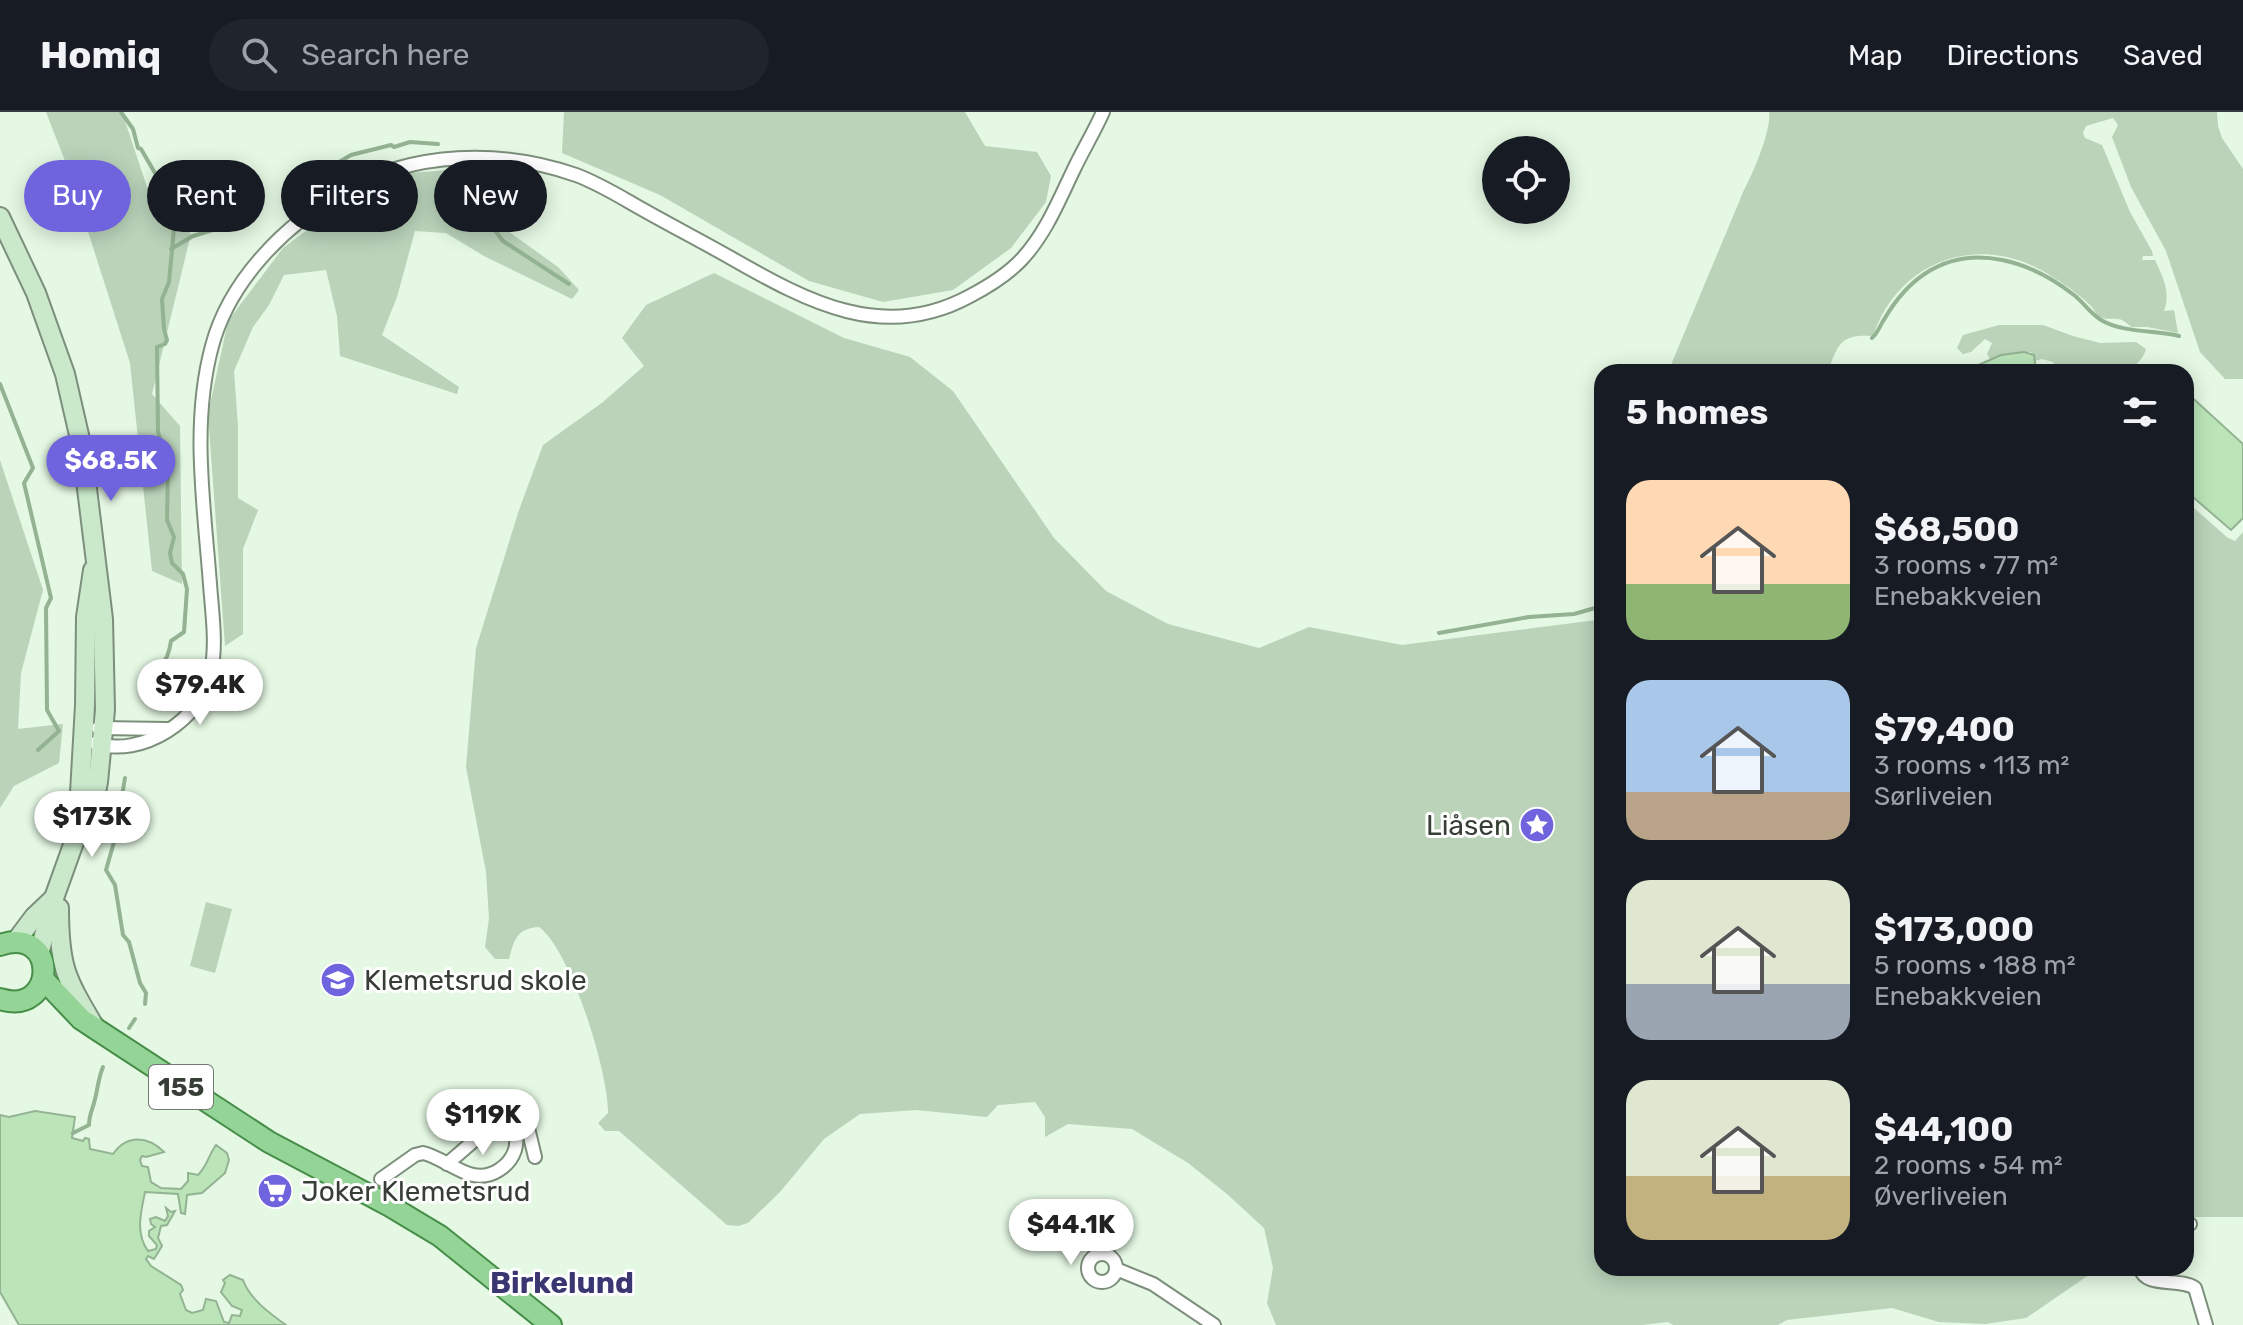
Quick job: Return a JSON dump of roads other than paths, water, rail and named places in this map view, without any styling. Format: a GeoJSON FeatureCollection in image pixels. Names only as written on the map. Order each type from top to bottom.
{"type":"FeatureCollection","features":[{"type":"Feature","properties":{"kind":"main road"},"geometry":{"type":"LineString","coordinates":[[0,217],[41,306],[65,374],[87,482],[94,563],[102,595],[104,736],[94,802],[78,831],[39,954]]}},
{"type":"Feature","properties":{"kind":"main road"},"geometry":{"type":"LineString","coordinates":[[78,831],[86,617],[94,563]]}},
{"type":"Feature","properties":{"kind":"main road"},"geometry":{"type":"LineString","coordinates":[[8,943],[56,893]]}},
{"type":"Feature","properties":{"kind":"main road"},"geometry":{"type":"LineString","coordinates":[[56,893],[62,964],[88,1024]]}},
{"type":"Feature","properties":{"kind":"main road"},"geometry":{"type":"LineString","coordinates":[[8,943],[29,945],[39,954],[44,966],[39,989],[30,997]]}},
{"type":"Feature","properties":{"kind":"main road","name":"155"},"geometry":{"type":"LineString","coordinates":[[43,979],[88,1024]]}},
{"type":"Feature","properties":{"kind":"main road","name":"155"},"geometry":{"type":"LineString","coordinates":[[0,999],[11,1002],[30,997],[88,1024],[269,1142],[440,1236],[551,1325]]}},
{"type":"Feature","properties":{"kind":"street"},"geometry":{"type":"LineString","coordinates":[[83,735],[148,741],[183,720],[208,685],[214,651],[200,431],[202,394],[213,342],[218,326],[252,268],[305,216],[333,197],[379,173],[431,161],[499,158],[546,166],[589,180],[811,300],[866,317],[907,317],[955,304],[1008,273],[1024,257],[1048,223],[1103,112]]}},
{"type":"Feature","properties":{"kind":"street"},"geometry":{"type":"LineString","coordinates":[[104,736],[167,729]]}},
{"type":"Feature","properties":{"kind":"street"},"geometry":{"type":"LineString","coordinates":[[381,1179],[419,1153],[427,1153],[472,1176],[487,1175],[500,1169],[514,1153],[517,1127],[524,1121],[535,1157]]}},
{"type":"Feature","properties":{"kind":"street"},"geometry":{"type":"LineString","coordinates":[[447,1164],[484,1132],[500,1125]]}},
{"type":"Feature","properties":{"kind":"street"},"geometry":{"type":"LineString","coordinates":[[1116,1269],[1153,1284],[1214,1325]]}},
{"type":"Feature","properties":{"kind":"street"},"geometry":{"type":"LineString","coordinates":[[2143,1276],[2147,1279],[2180,1281],[2195,1288],[2206,1325]]}},
{"type":"Feature","properties":{"kind":"waterway"},"geometry":{"type":"LineString","coordinates":[[121,112],[133,129],[138,148],[147,160]]}},
{"type":"Feature","properties":{"kind":"waterway"},"geometry":{"type":"LineString","coordinates":[[342,160],[391,145],[394,147],[410,142],[438,144]]}},
{"type":"Feature","properties":{"kind":"waterway"},"geometry":{"type":"LineString","coordinates":[[145,675],[163,663],[171,641],[184,632],[187,589],[183,574],[172,563],[170,553],[174,537],[167,520],[168,466],[158,432],[157,347],[167,340],[162,299],[169,282],[174,232]]}},
{"type":"Feature","properties":{"kind":"waterway"},"geometry":{"type":"LineString","coordinates":[[171,249],[206,232]]}},
{"type":"Feature","properties":{"kind":"waterway"},"geometry":{"type":"LineString","coordinates":[[496,232],[503,241],[569,284]]}},
{"type":"Feature","properties":{"kind":"waterway"},"geometry":{"type":"LineString","coordinates":[[1872,338],[1898,299],[1920,277],[1944,264],[1983,258],[2002,260],[2040,273],[2058,283],[2097,317],[2110,324],[2179,336]]}},
{"type":"Feature","properties":{"kind":"waterway"},"geometry":{"type":"LineString","coordinates":[[0,384],[33,468],[24,483],[51,598],[46,608],[47,710],[59,731],[38,750]]}},
{"type":"Feature","properties":{"kind":"waterway"},"geometry":{"type":"LineString","coordinates":[[1439,633],[1529,617],[1574,614],[1594,608]]}},
{"type":"Feature","properties":{"kind":"waterway"},"geometry":{"type":"LineString","coordinates":[[125,778],[106,870],[115,885],[123,935],[129,942],[140,983],[146,993],[145,1004]]}},
{"type":"Feature","properties":{"kind":"waterway"},"geometry":{"type":"LineString","coordinates":[[129,1028],[135,1019]]}},
{"type":"Feature","properties":{"kind":"waterway"},"geometry":{"type":"LineString","coordinates":[[73,1133],[89,1125],[103,1067]]}},
{"type":"Feature","properties":{"kind":"place","name":"Liåsen"},"geometry":{"type":"Point","coordinates":[1537,825]}},
{"type":"Feature","properties":{"kind":"place","name":"Klemetsrud skole"},"geometry":{"type":"Point","coordinates":[338,980]}},
{"type":"Feature","properties":{"kind":"place","name":"Joker Klemetsrud"},"geometry":{"type":"Point","coordinates":[275,1191]}},
{"type":"Feature","properties":{"kind":"district","name":"Birkelund"},"geometry":{"type":"Point","coordinates":[562,1283]}}]}
